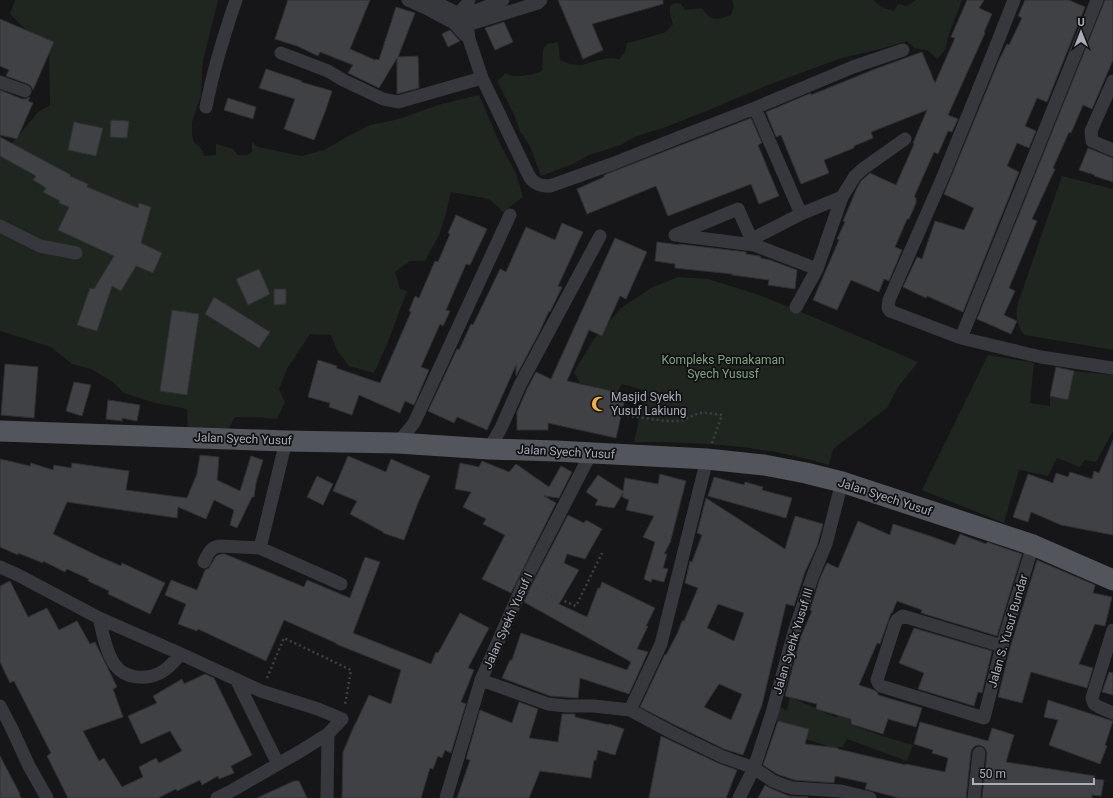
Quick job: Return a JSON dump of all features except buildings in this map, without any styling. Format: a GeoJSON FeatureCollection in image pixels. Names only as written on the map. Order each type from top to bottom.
{"type":"FeatureCollection","features":[{"type":"Feature","properties":{"kind":"main road","name":"Jalan Syech Yusuf"},"geometry":{"type":"LineString","coordinates":[[0,431],[286,441],[398,443],[490,449],[707,459],[764,465],[842,482],[1033,545],[1113,580]]}},
{"type":"Feature","properties":{"kind":"street"},"geometry":{"type":"LineString","coordinates":[[206,107],[221,43],[236,0]]}},
{"type":"Feature","properties":{"kind":"street"},"geometry":{"type":"LineString","coordinates":[[408,0],[460,21],[538,3],[541,0]]}},
{"type":"Feature","properties":{"kind":"street"},"geometry":{"type":"LineString","coordinates":[[431,0],[460,21],[469,40],[482,78],[529,176],[536,184],[543,186],[550,186],[612,164],[755,108],[853,67],[903,50]]}},
{"type":"Feature","properties":{"kind":"street"},"geometry":{"type":"LineString","coordinates":[[460,21],[469,0]]}},
{"type":"Feature","properties":{"kind":"street"},"geometry":{"type":"LineString","coordinates":[[460,21],[503,0]]}},
{"type":"Feature","properties":{"kind":"street"},"geometry":{"type":"LineString","coordinates":[[1014,0],[942,178],[889,300],[888,308],[890,311],[961,338],[1041,357],[1113,368]]}},
{"type":"Feature","properties":{"kind":"street"},"geometry":{"type":"LineString","coordinates":[[961,338],[1098,0]]}},
{"type":"Feature","properties":{"kind":"street"},"geometry":{"type":"LineString","coordinates":[[281,53],[328,71],[343,80],[383,99],[398,102],[482,78]]}},
{"type":"Feature","properties":{"kind":"street"},"geometry":{"type":"LineString","coordinates":[[1113,81],[1091,131],[1092,141],[1113,150]]}},
{"type":"Feature","properties":{"kind":"street"},"geometry":{"type":"LineString","coordinates":[[0,82],[25,91]]}},
{"type":"Feature","properties":{"kind":"street"},"geometry":{"type":"LineString","coordinates":[[755,108],[801,214]]}},
{"type":"Feature","properties":{"kind":"street"},"geometry":{"type":"LineString","coordinates":[[796,307],[817,269],[842,197],[855,176],[905,139]]}},
{"type":"Feature","properties":{"kind":"street"},"geometry":{"type":"LineString","coordinates":[[753,242],[801,214],[842,197]]}},
{"type":"Feature","properties":{"kind":"street"},"geometry":{"type":"LineString","coordinates":[[753,242],[738,209],[675,235],[753,242],[817,269]]}},
{"type":"Feature","properties":{"kind":"street"},"geometry":{"type":"LineString","coordinates":[[398,443],[414,423],[510,215]]}},
{"type":"Feature","properties":{"kind":"street"},"geometry":{"type":"LineString","coordinates":[[0,226],[40,246],[76,253]]}},
{"type":"Feature","properties":{"kind":"street"},"geometry":{"type":"LineString","coordinates":[[490,449],[520,385],[600,236]]}},
{"type":"Feature","properties":{"kind":"street"},"geometry":{"type":"LineString","coordinates":[[260,548],[286,441]]}},
{"type":"Feature","properties":{"kind":"street","name":"Jalan Syekh Yusuf I"},"geometry":{"type":"LineString","coordinates":[[446,798],[481,680],[524,583],[591,453]]}},
{"type":"Feature","properties":{"kind":"street"},"geometry":{"type":"LineString","coordinates":[[630,710],[661,644],[707,459]]}},
{"type":"Feature","properties":{"kind":"street","name":"Jalan Syehk Yusuf III"},"geometry":{"type":"LineString","coordinates":[[739,798],[754,768],[772,713],[794,632],[813,575],[826,544],[842,482]]}},
{"type":"Feature","properties":{"kind":"street","name":"Jalan S. Yusuf Bundar"},"geometry":{"type":"LineString","coordinates":[[1002,646],[903,616],[897,620],[895,624],[877,680],[878,684],[984,718],[1002,646],[1033,545]]}},
{"type":"Feature","properties":{"kind":"street"},"geometry":{"type":"LineString","coordinates":[[204,562],[209,551],[215,546],[260,548],[341,584]]}},
{"type":"Feature","properties":{"kind":"street"},"geometry":{"type":"LineString","coordinates":[[0,567],[99,618],[261,691],[318,709],[342,719],[328,734],[217,798]]}},
{"type":"Feature","properties":{"kind":"street"},"geometry":{"type":"LineString","coordinates":[[99,618],[110,656],[115,666],[122,673],[132,676],[152,676],[161,672],[181,654]]}},
{"type":"Feature","properties":{"kind":"street"},"geometry":{"type":"LineString","coordinates":[[1113,630],[1092,700],[1099,708],[1113,712]]}},
{"type":"Feature","properties":{"kind":"street"},"geometry":{"type":"LineString","coordinates":[[236,679],[278,764]]}},
{"type":"Feature","properties":{"kind":"street"},"geometry":{"type":"LineString","coordinates":[[481,680],[548,704],[566,706],[594,706],[630,710],[673,733],[721,756],[754,768],[773,780],[789,787],[841,791],[870,798]]}},
{"type":"Feature","properties":{"kind":"street"},"geometry":{"type":"LineString","coordinates":[[0,706],[29,766],[47,798]]}},
{"type":"Feature","properties":{"kind":"street"},"geometry":{"type":"LineString","coordinates":[[327,798],[328,734]]}},
{"type":"Feature","properties":{"kind":"street"},"geometry":{"type":"LineString","coordinates":[[974,798],[978,753]]}},
{"type":"Feature","properties":{"kind":"path"},"geometry":{"type":"LineString","coordinates":[[622,415],[666,421],[680,421],[699,413],[709,412],[722,416]]}},
{"type":"Feature","properties":{"kind":"path"},"geometry":{"type":"LineString","coordinates":[[707,459],[723,412]]}},
{"type":"Feature","properties":{"kind":"path"},"geometry":{"type":"LineString","coordinates":[[524,583],[576,606],[602,553]]}},
{"type":"Feature","properties":{"kind":"path"},"geometry":{"type":"LineString","coordinates":[[261,691],[284,638],[351,670],[342,719]]}},
{"type":"Feature","properties":{"kind":"green space"},"geometry":{"type":"Polygon","coordinates":[[[15,0],[218,0],[203,60],[201,95],[192,122],[192,136],[194,142],[201,148],[204,156],[216,155],[216,144],[233,149],[238,155],[247,155],[252,152],[252,142],[258,147],[302,156],[324,150],[370,125],[399,119],[438,105],[479,95],[501,146],[516,173],[523,197],[503,212],[489,199],[451,192],[439,235],[425,261],[410,261],[395,272],[400,289],[407,291],[388,342],[374,373],[349,366],[337,350],[331,335],[310,334],[287,369],[279,389],[285,402],[277,419],[235,417],[228,430],[188,434],[187,409],[155,403],[124,393],[113,382],[91,369],[72,364],[51,347],[0,331],[0,158],[38,112],[50,105],[49,53],[10,14],[15,0]]]}},
{"type":"Feature","properties":{"kind":"green space"},"geometry":{"type":"Polygon","coordinates":[[[732,0],[874,0],[883,8],[894,11],[898,4],[907,6],[916,0],[962,0],[949,34],[945,50],[937,59],[929,51],[914,48],[907,41],[842,58],[768,85],[666,127],[634,137],[621,145],[589,155],[573,164],[541,176],[530,146],[520,131],[514,114],[497,81],[506,73],[509,75],[519,76],[534,74],[542,71],[543,50],[547,44],[558,42],[560,60],[570,64],[582,65],[611,58],[619,59],[625,52],[627,43],[666,32],[673,24],[670,14],[670,6],[675,3],[681,4],[685,10],[702,8],[708,16],[718,19],[731,15],[734,6],[732,0]]]}},
{"type":"Feature","properties":{"kind":"green space"},"geometry":{"type":"Polygon","coordinates":[[[1062,176],[1113,189],[1113,350],[1025,335],[1020,329],[1017,318],[1017,306],[1062,176]]]}},
{"type":"Feature","properties":{"kind":"green space","name":"Kompleks Pemakaman Syech Yususf"},"geometry":{"type":"Polygon","coordinates":[[[678,277],[708,279],[762,296],[918,362],[898,387],[887,408],[833,449],[829,465],[790,455],[751,448],[693,443],[634,442],[646,391],[622,384],[617,392],[580,383],[574,372],[594,339],[621,308],[651,288],[678,277]]]}},
{"type":"Feature","properties":{"kind":"green space"},"geometry":{"type":"Polygon","coordinates":[[[988,355],[1034,363],[1030,403],[1050,406],[1050,396],[1068,400],[1074,371],[1113,375],[1113,431],[1096,462],[1085,460],[1080,467],[1057,458],[1048,476],[1019,470],[1004,523],[922,490],[988,355]]]}},
{"type":"Feature","properties":{"kind":"green space"},"geometry":{"type":"Polygon","coordinates":[[[843,694],[857,701],[849,724],[913,745],[907,761],[847,739],[843,747],[830,747],[806,739],[809,729],[775,720],[779,707],[787,710],[790,697],[837,718],[843,694]]]}},
{"type":"Feature","properties":{"kind":"place","name":"Masjid Syekh Yusuf Lakiung"},"geometry":{"type":"Point","coordinates":[599,404]}}]}
